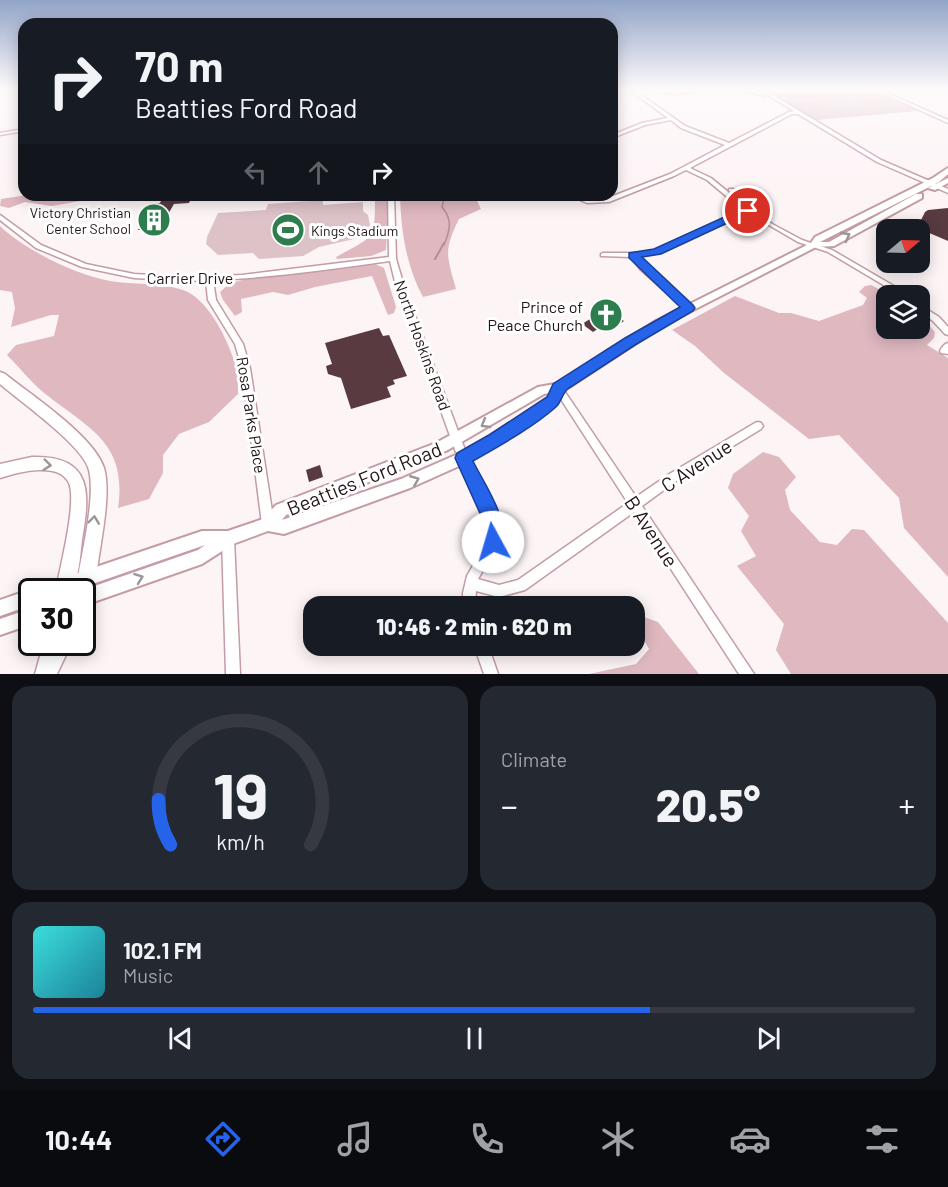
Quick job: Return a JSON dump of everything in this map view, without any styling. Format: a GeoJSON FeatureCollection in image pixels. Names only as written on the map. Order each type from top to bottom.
{"type":"FeatureCollection","features":[{"type":"Feature","properties":{"kind":"highway"},"geometry":{"type":"LineString","coordinates":[[0,377],[79,444],[93,462],[96,469],[97,494],[87,578]]}},
{"type":"Feature","properties":{"kind":"highway"},"geometry":{"type":"LineString","coordinates":[[0,471],[23,465],[50,464],[69,471],[76,481],[79,500],[67,578]]}},
{"type":"Feature","properties":{"kind":"main road","name":"Beatties Ford Road"},"geometry":{"type":"LineString","coordinates":[[931,185],[948,170]]}},
{"type":"Feature","properties":{"kind":"main road","name":"Beatties Ford Road"},"geometry":{"type":"LineString","coordinates":[[96,594],[202,556],[228,538],[268,524],[281,510],[413,460],[458,439],[542,390],[558,388],[630,341],[689,308],[814,245],[818,239],[931,185],[948,180]]}},
{"type":"Feature","properties":{"kind":"main road","name":"Beatties Ford Road"},"geometry":{"type":"LineString","coordinates":[[268,524],[284,527],[405,484],[463,458],[495,440],[553,401],[558,388]]}},
{"type":"Feature","properties":{"kind":"main road","name":"Beatties Ford Road"},"geometry":{"type":"LineString","coordinates":[[87,578],[202,538],[228,538]]}},
{"type":"Feature","properties":{"kind":"main road"},"geometry":{"type":"LineString","coordinates":[[0,608],[18,602]]}},
{"type":"Feature","properties":{"kind":"main road"},"geometry":{"type":"LineString","coordinates":[[0,627],[18,621]]}},
{"type":"Feature","properties":{"kind":"street"},"geometry":{"type":"LineString","coordinates":[[618,135],[644,124],[663,120]]}},
{"type":"Feature","properties":{"kind":"street"},"geometry":{"type":"LineString","coordinates":[[673,120],[693,132],[728,145]]}},
{"type":"Feature","properties":{"kind":"street"},"geometry":{"type":"LineString","coordinates":[[618,196],[688,166],[776,120]]}},
{"type":"Feature","properties":{"kind":"street"},"geometry":{"type":"LineString","coordinates":[[813,120],[869,156],[948,191]]}},
{"type":"Feature","properties":{"kind":"street"},"geometry":{"type":"LineString","coordinates":[[0,134],[18,131]]}},
{"type":"Feature","properties":{"kind":"street"},"geometry":{"type":"LineString","coordinates":[[688,166],[800,242],[814,245],[890,285]]}},
{"type":"Feature","properties":{"kind":"street"},"geometry":{"type":"LineString","coordinates":[[730,193],[748,211],[759,215]]}},
{"type":"Feature","properties":{"kind":"street","name":"North Hoskins Road"},"geometry":{"type":"LineString","coordinates":[[391,201],[393,259],[404,297],[458,439],[463,458],[490,512],[494,527],[491,549],[471,583]]}},
{"type":"Feature","properties":{"kind":"street"},"geometry":{"type":"LineString","coordinates":[[603,255],[657,252],[748,211]]}},
{"type":"Feature","properties":{"kind":"street","name":"Carrier Drive"},"geometry":{"type":"LineString","coordinates":[[0,218],[15,231],[42,248],[98,270],[149,278],[209,279],[393,259]]}},
{"type":"Feature","properties":{"kind":"street"},"geometry":{"type":"LineString","coordinates":[[814,245],[883,285]]}},
{"type":"Feature","properties":{"kind":"street"},"geometry":{"type":"LineString","coordinates":[[633,255],[689,308]]}},
{"type":"Feature","properties":{"kind":"street","name":"Rosa Parks Place"},"geometry":{"type":"LineString","coordinates":[[209,279],[212,300],[239,344],[246,369],[268,524]]}},
{"type":"Feature","properties":{"kind":"street"},"geometry":{"type":"LineString","coordinates":[[930,311],[948,321]]}},
{"type":"Feature","properties":{"kind":"street"},"geometry":{"type":"LineString","coordinates":[[930,314],[948,333]]}},
{"type":"Feature","properties":{"kind":"street"},"geometry":{"type":"LineString","coordinates":[[948,346],[944,351],[948,351]]}},
{"type":"Feature","properties":{"kind":"street","name":"B Avenue"},"geometry":{"type":"LineString","coordinates":[[558,388],[747,674]]}},
{"type":"Feature","properties":{"kind":"street","name":"C Avenue"},"geometry":{"type":"LineString","coordinates":[[471,583],[499,591],[521,586],[675,476],[758,426]]}},
{"type":"Feature","properties":{"kind":"street"},"geometry":{"type":"LineString","coordinates":[[228,538],[233,674]]}},
{"type":"Feature","properties":{"kind":"street"},"geometry":{"type":"LineString","coordinates":[[470,596],[471,583]]}},
{"type":"Feature","properties":{"kind":"street"},"geometry":{"type":"LineString","coordinates":[[42,674],[47,656]]}},
{"type":"Feature","properties":{"kind":"street"},"geometry":{"type":"LineString","coordinates":[[50,674],[58,656]]}},
{"type":"Feature","properties":{"kind":"street"},"geometry":{"type":"LineString","coordinates":[[485,656],[491,674]]}},
{"type":"Feature","properties":{"kind":"shaded area"},"geometry":{"type":"Polygon","coordinates":[[[18,196],[18,201],[80,201],[52,206],[25,202],[9,208],[0,206],[1,199],[18,196]]]}},
{"type":"Feature","properties":{"kind":"shaded area","name":"Kings Stadium"},"geometry":{"type":"Polygon","coordinates":[[[323,201],[323,205],[363,202],[363,211],[368,215],[370,225],[362,235],[354,239],[319,247],[303,256],[259,259],[253,253],[218,255],[206,244],[218,213],[266,210],[268,204],[323,201]]]}},
{"type":"Feature","properties":{"kind":"shaded area"},"geometry":{"type":"Polygon","coordinates":[[[375,201],[389,201],[386,250],[371,256],[337,259],[336,257],[359,245],[370,235],[374,221],[375,201]]]}},
{"type":"Feature","properties":{"kind":"shaded area"},"geometry":{"type":"Polygon","coordinates":[[[400,201],[477,201],[481,209],[459,219],[449,247],[449,261],[456,289],[423,297],[412,273],[400,201]]]}},
{"type":"Feature","properties":{"kind":"shaded area"},"geometry":{"type":"Polygon","coordinates":[[[0,226],[23,244],[82,273],[110,281],[183,290],[201,302],[217,323],[236,367],[238,394],[209,422],[179,434],[163,455],[163,473],[149,499],[118,508],[117,467],[101,438],[43,392],[7,355],[16,345],[54,336],[59,315],[51,315],[11,327],[15,308],[12,292],[0,290],[0,226]]]}},
{"type":"Feature","properties":{"kind":"shaded area"},"geometry":{"type":"Polygon","coordinates":[[[375,264],[384,268],[396,307],[394,313],[388,315],[372,276],[315,287],[288,295],[273,292],[241,299],[242,312],[235,316],[220,292],[229,284],[245,279],[375,264]]]}},
{"type":"Feature","properties":{"kind":"shaded area"},"geometry":{"type":"Polygon","coordinates":[[[871,285],[876,288],[876,339],[930,339],[930,327],[935,332],[934,338],[927,345],[948,358],[948,577],[904,528],[899,498],[839,435],[809,439],[672,330],[735,296],[779,313],[791,313],[819,321],[863,305],[867,298],[859,292],[865,286],[871,285]]]}},
{"type":"Feature","properties":{"kind":"shaded area"},"geometry":{"type":"Polygon","coordinates":[[[763,452],[779,457],[796,477],[785,490],[790,510],[820,542],[837,545],[852,529],[864,530],[948,623],[948,674],[791,674],[776,650],[784,624],[737,566],[756,556],[741,531],[749,516],[728,488],[733,474],[763,452]]]}},
{"type":"Feature","properties":{"kind":"shaded area"},"geometry":{"type":"Polygon","coordinates":[[[645,617],[658,622],[699,674],[589,674],[636,664],[649,649],[645,642],[645,617]]]}},
{"type":"Feature","properties":{"kind":"building","name":"Victory Christian Center School"},"geometry":{"type":"Polygon","coordinates":[[[161,201],[190,201],[189,203],[174,204],[157,233],[144,234],[147,230],[138,230],[150,210],[156,203],[161,201]]]}},
{"type":"Feature","properties":{"kind":"building"},"geometry":{"type":"Polygon","coordinates":[[[948,208],[948,241],[930,233],[930,219],[922,219],[928,210],[948,208]]]}},
{"type":"Feature","properties":{"kind":"building","name":"Prince of Peace Church"},"geometry":{"type":"Polygon","coordinates":[[[606,309],[624,321],[615,327],[608,322],[593,332],[582,324],[606,309]]]}},
{"type":"Feature","properties":{"kind":"building"},"geometry":{"type":"Polygon","coordinates":[[[379,328],[383,336],[389,335],[407,376],[393,380],[395,384],[387,387],[391,397],[351,409],[341,378],[328,374],[326,366],[332,364],[325,343],[379,328]]]}},
{"type":"Feature","properties":{"kind":"building"},"geometry":{"type":"Polygon","coordinates":[[[320,465],[323,477],[309,482],[306,470],[320,465]]]}},
{"type":"Feature","properties":{"kind":"waterway"},"geometry":{"type":"LineString","coordinates":[[444,201],[442,207],[449,221],[448,235],[444,245]]}},
{"type":"Feature","properties":{"kind":"waterway"},"geometry":{"type":"LineString","coordinates":[[435,259],[444,243]]}},
{"type":"Feature","properties":{"kind":"place","name":"Victory Christian Center School"},"geometry":{"type":"Point","coordinates":[154,220]}},
{"type":"Feature","properties":{"kind":"place","name":"Kings Stadium"},"geometry":{"type":"Point","coordinates":[288,230]}},
{"type":"Feature","properties":{"kind":"place","name":"Prince of Peace Church"},"geometry":{"type":"Point","coordinates":[606,315]}},
{"type":"Feature","properties":{"kind":"route"},"geometry":{"type":"LineString","coordinates":[[493,542],[493,520],[463,458],[495,440],[553,401],[558,388],[564,384],[630,341],[689,308],[644,268],[633,255],[657,252],[734,215],[748,211]]}}]}
